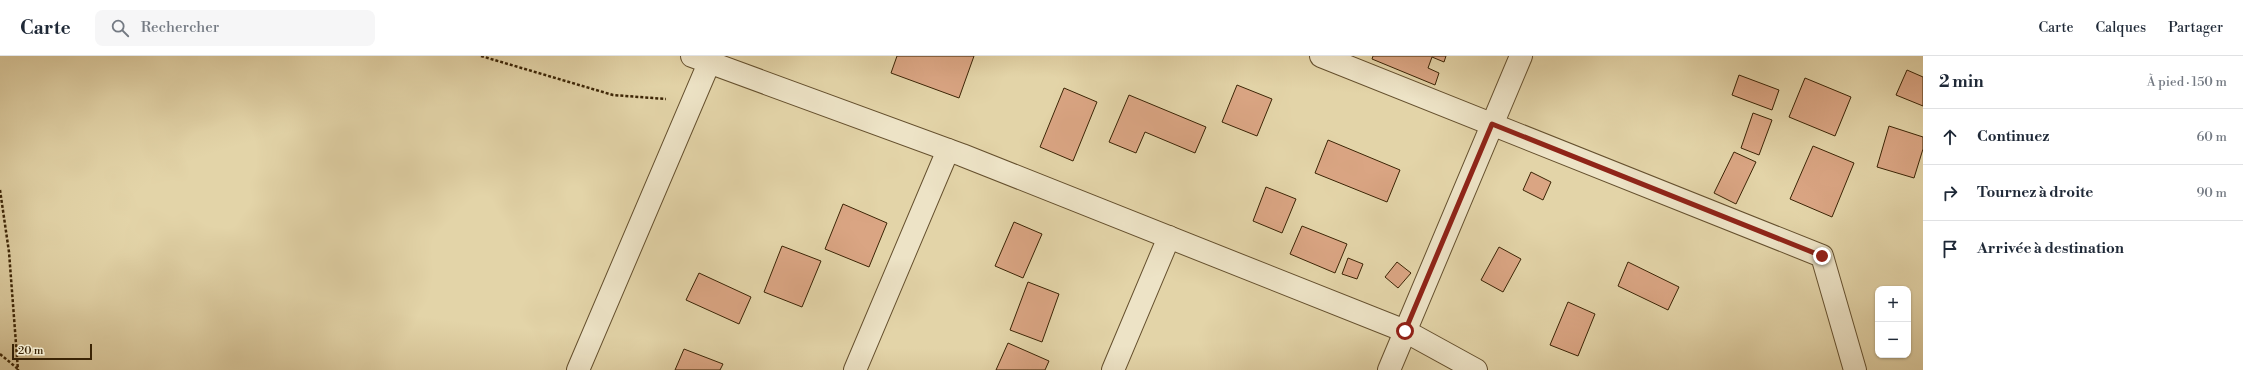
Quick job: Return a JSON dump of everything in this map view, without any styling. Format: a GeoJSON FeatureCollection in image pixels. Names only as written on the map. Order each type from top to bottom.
{"type":"FeatureCollection","features":[{"type":"Feature","properties":{"kind":"street"},"geometry":{"type":"LineString","coordinates":[[1321,56],[1822,256],[1855,370]]}},
{"type":"Feature","properties":{"kind":"street"},"geometry":{"type":"LineString","coordinates":[[1389,370],[1521,56]]}},
{"type":"Feature","properties":{"kind":"street"},"geometry":{"type":"LineString","coordinates":[[578,370],[693,101],[705,58],[948,150],[1405,331],[1476,370]]}},
{"type":"Feature","properties":{"kind":"street"},"geometry":{"type":"LineString","coordinates":[[855,370],[948,150]]}},
{"type":"Feature","properties":{"kind":"street"},"geometry":{"type":"LineString","coordinates":[[1113,370],[1169,237]]}},
{"type":"Feature","properties":{"kind":"path"},"geometry":{"type":"LineString","coordinates":[[481,56],[613,95],[693,101]]}},
{"type":"Feature","properties":{"kind":"path"},"geometry":{"type":"LineString","coordinates":[[0,190],[9,252],[18,370]]}},
{"type":"Feature","properties":{"kind":"path"},"geometry":{"type":"LineString","coordinates":[[0,354],[18,370]]}},
{"type":"Feature","properties":{"kind":"building"},"geometry":{"type":"Polygon","coordinates":[[[897,56],[974,56],[959,98],[891,73],[897,56]]]}},
{"type":"Feature","properties":{"kind":"building"},"geometry":{"type":"Polygon","coordinates":[[[1373,56],[1446,56],[1444,62],[1432,57],[1428,68],[1439,73],[1435,85],[1372,59],[1373,56]]]}},
{"type":"Feature","properties":{"kind":"building"},"geometry":{"type":"Polygon","coordinates":[[[1907,70],[1923,77],[1923,106],[1896,95],[1907,70]]]}},
{"type":"Feature","properties":{"kind":"building"},"geometry":{"type":"Polygon","coordinates":[[[1739,75],[1779,90],[1772,110],[1732,95],[1739,75]]]}},
{"type":"Feature","properties":{"kind":"building"},"geometry":{"type":"Polygon","coordinates":[[[1805,78],[1851,97],[1835,136],[1789,117],[1805,78]]]}},
{"type":"Feature","properties":{"kind":"building"},"geometry":{"type":"Polygon","coordinates":[[[1237,85],[1272,99],[1257,136],[1222,122],[1237,85]]]}},
{"type":"Feature","properties":{"kind":"building"},"geometry":{"type":"Polygon","coordinates":[[[1064,88],[1097,102],[1073,161],[1040,147],[1064,88]]]}},
{"type":"Feature","properties":{"kind":"building"},"geometry":{"type":"Polygon","coordinates":[[[1129,95],[1206,127],[1195,153],[1145,132],[1136,153],[1109,142],[1129,95]]]}},
{"type":"Feature","properties":{"kind":"building"},"geometry":{"type":"Polygon","coordinates":[[[1753,113],[1772,120],[1759,155],[1741,148],[1753,113]]]}},
{"type":"Feature","properties":{"kind":"building"},"geometry":{"type":"Polygon","coordinates":[[[1889,126],[1923,137],[1923,149],[1914,178],[1877,167],[1889,126]]]}},
{"type":"Feature","properties":{"kind":"building"},"geometry":{"type":"Polygon","coordinates":[[[1328,140],[1400,170],[1387,202],[1315,173],[1328,140]]]}},
{"type":"Feature","properties":{"kind":"building"},"geometry":{"type":"Polygon","coordinates":[[[1813,146],[1854,163],[1832,217],[1790,199],[1813,146]]]}},
{"type":"Feature","properties":{"kind":"building"},"geometry":{"type":"Polygon","coordinates":[[[1734,152],[1756,162],[1736,204],[1714,193],[1734,152]]]}},
{"type":"Feature","properties":{"kind":"building"},"geometry":{"type":"Polygon","coordinates":[[[1531,172],[1551,182],[1543,200],[1523,190],[1531,172]]]}},
{"type":"Feature","properties":{"kind":"building"},"geometry":{"type":"Polygon","coordinates":[[[1266,187],[1296,199],[1282,233],[1253,221],[1266,187]]]}},
{"type":"Feature","properties":{"kind":"building"},"geometry":{"type":"Polygon","coordinates":[[[843,204],[887,223],[869,267],[825,249],[843,204]]]}},
{"type":"Feature","properties":{"kind":"building"},"geometry":{"type":"Polygon","coordinates":[[[1014,222],[1042,234],[1023,278],[995,266],[1014,222]]]}},
{"type":"Feature","properties":{"kind":"building"},"geometry":{"type":"Polygon","coordinates":[[[1302,226],[1347,244],[1335,273],[1290,254],[1302,226]]]}},
{"type":"Feature","properties":{"kind":"building"},"geometry":{"type":"Polygon","coordinates":[[[782,246],[821,261],[802,307],[764,292],[782,246]]]}},
{"type":"Feature","properties":{"kind":"building"},"geometry":{"type":"Polygon","coordinates":[[[1499,247],[1521,259],[1503,292],[1481,280],[1499,247]]]}},
{"type":"Feature","properties":{"kind":"building"},"geometry":{"type":"Polygon","coordinates":[[[1348,258],[1363,264],[1357,279],[1342,274],[1348,258]]]}},
{"type":"Feature","properties":{"kind":"building"},"geometry":{"type":"Polygon","coordinates":[[[1397,262],[1411,273],[1398,288],[1385,277],[1397,262]]]}},
{"type":"Feature","properties":{"kind":"building"},"geometry":{"type":"Polygon","coordinates":[[[1628,262],[1679,287],[1668,310],[1618,286],[1628,262]]]}},
{"type":"Feature","properties":{"kind":"building"},"geometry":{"type":"Polygon","coordinates":[[[699,273],[751,297],[739,324],[686,300],[699,273]]]}},
{"type":"Feature","properties":{"kind":"building"},"geometry":{"type":"Polygon","coordinates":[[[1028,282],[1059,294],[1042,342],[1010,330],[1028,282]]]}},
{"type":"Feature","properties":{"kind":"building"},"geometry":{"type":"Polygon","coordinates":[[[1568,302],[1595,314],[1578,356],[1550,345],[1568,302]]]}},
{"type":"Feature","properties":{"kind":"building"},"geometry":{"type":"Polygon","coordinates":[[[1008,343],[1049,361],[1045,370],[996,370],[1008,343]]]}},
{"type":"Feature","properties":{"kind":"building"},"geometry":{"type":"Polygon","coordinates":[[[684,349],[723,364],[720,370],[675,370],[684,349]]]}},
{"type":"Feature","properties":{"kind":"route"},"geometry":{"type":"LineString","coordinates":[[1405,331],[1492,124],[1822,256]]}}]}
